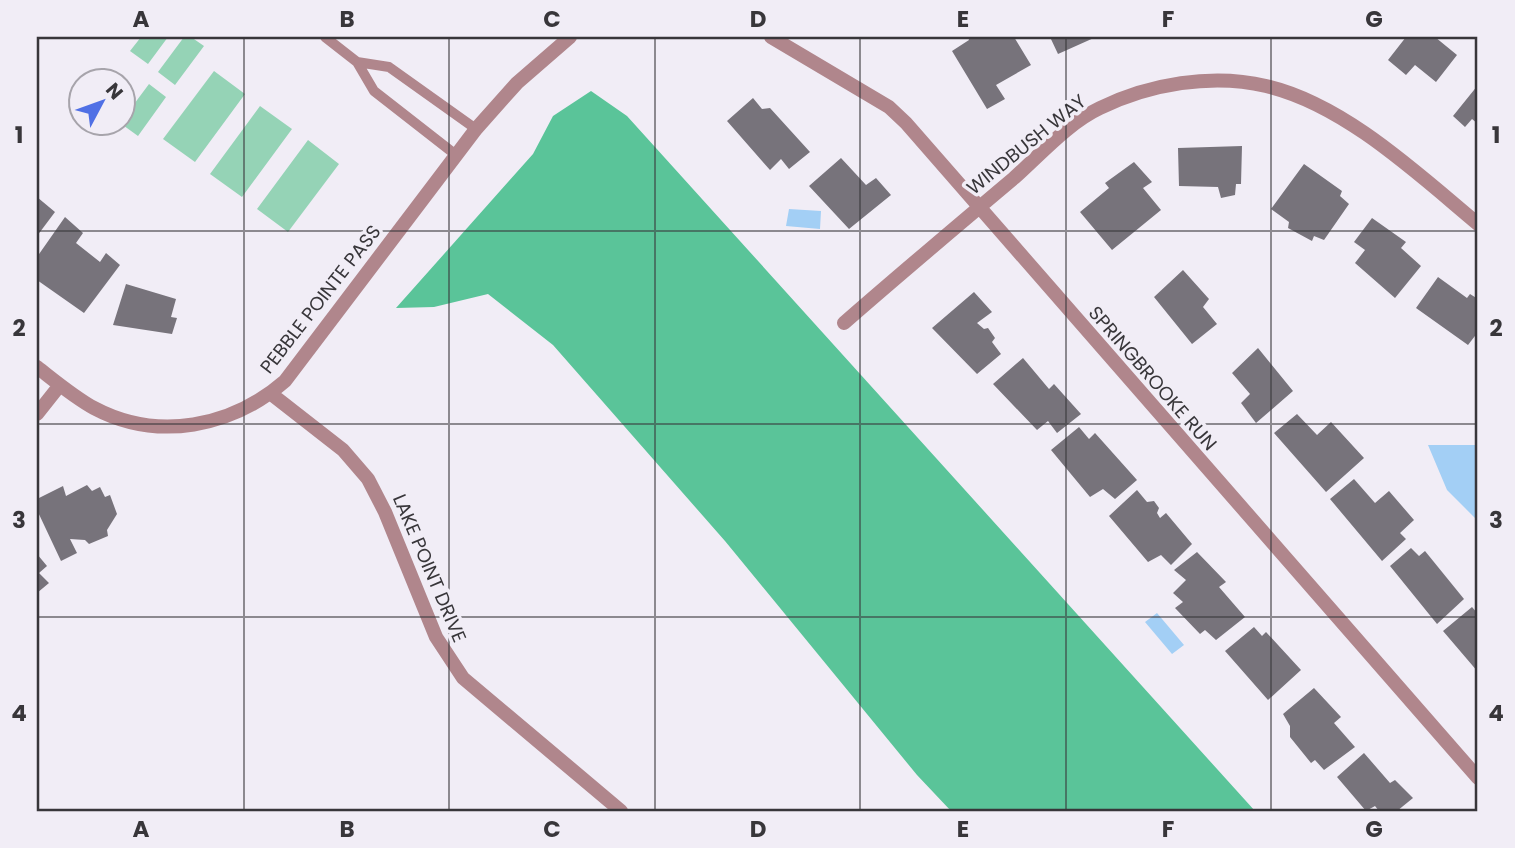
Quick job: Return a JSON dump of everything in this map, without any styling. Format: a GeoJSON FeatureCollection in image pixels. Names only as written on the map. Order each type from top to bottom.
{"type":"FeatureCollection","features":[{"type":"Feature","properties":{"kind":"street","name":"PEBBLE POINTE PASS"},"geometry":{"type":"LineString","coordinates":[[37,367],[106,414],[154,427],[213,421],[240,411],[271,393],[298,365],[476,129],[517,82],[570,37]]}},
{"type":"Feature","properties":{"kind":"street","name":"SPRINGBROOKE RUN"},"geometry":{"type":"LineString","coordinates":[[771,37],[889,107],[1478,778]]}},
{"type":"Feature","properties":{"kind":"street","name":"WINDBUSH WAY"},"geometry":{"type":"LineString","coordinates":[[844,323],[978,206],[1098,108],[1145,90],[1189,83],[1235,81],[1268,86],[1322,108],[1418,173],[1478,224]]}},
{"type":"Feature","properties":{"kind":"street"},"geometry":{"type":"LineString","coordinates":[[37,414],[60,385]]}},
{"type":"Feature","properties":{"kind":"street","name":"LAKE POINT DRIVE"},"geometry":{"type":"LineString","coordinates":[[271,393],[343,450],[368,479],[385,512],[436,637],[463,678],[621,811]]}},
{"type":"Feature","properties":{"kind":"lane"},"geometry":{"type":"LineString","coordinates":[[325,37],[357,62],[374,91],[456,155]]}},
{"type":"Feature","properties":{"kind":"lane"},"geometry":{"type":"LineString","coordinates":[[357,62],[390,67],[476,129]]}},
{"type":"Feature","properties":{"kind":"green space"},"geometry":{"type":"Polygon","coordinates":[[[141,37],[168,37],[148,64],[130,51],[141,37]]]}},
{"type":"Feature","properties":{"kind":"green space"},"geometry":{"type":"Polygon","coordinates":[[[184,37],[191,37],[204,46],[175,85],[158,72],[184,37]]]}},
{"type":"Feature","properties":{"kind":"green space"},"geometry":{"type":"Polygon","coordinates":[[[214,71],[245,94],[195,162],[163,139],[214,71]]]}},
{"type":"Feature","properties":{"kind":"green space"},"geometry":{"type":"Polygon","coordinates":[[[149,84],[166,97],[138,136],[136,135],[136,101],[149,84]]]}},
{"type":"Feature","properties":{"kind":"green space"},"geometry":{"type":"Polygon","coordinates":[[[591,91],[627,116],[1255,811],[951,811],[917,775],[725,541],[553,345],[488,294],[434,307],[396,308],[533,154],[553,116],[591,91]]]}},
{"type":"Feature","properties":{"kind":"green space"},"geometry":{"type":"Polygon","coordinates":[[[260,106],[292,129],[242,197],[210,174],[260,106]]]}},
{"type":"Feature","properties":{"kind":"green space"},"geometry":{"type":"Polygon","coordinates":[[[308,140],[339,164],[288,232],[257,209],[308,140]]]}},
{"type":"Feature","properties":{"kind":"water"},"geometry":{"type":"Polygon","coordinates":[[[789,209],[821,211],[820,229],[786,226],[789,209]]]}},
{"type":"Feature","properties":{"kind":"water"},"geometry":{"type":"Polygon","coordinates":[[[1428,445],[1478,445],[1478,521],[1447,490],[1428,445]]]}},
{"type":"Feature","properties":{"kind":"water"},"geometry":{"type":"Polygon","coordinates":[[[1157,613],[1184,645],[1172,654],[1145,622],[1157,613]]]}},
{"type":"Feature","properties":{"kind":"building"},"geometry":{"type":"Polygon","coordinates":[[[968,37],[1014,37],[1031,65],[996,85],[1005,99],[987,109],[952,51],[969,40],[968,37]]]}},
{"type":"Feature","properties":{"kind":"building"},"geometry":{"type":"Polygon","coordinates":[[[1050,37],[1096,37],[1058,54],[1050,37]]]}},
{"type":"Feature","properties":{"kind":"building"},"geometry":{"type":"Polygon","coordinates":[[[1406,37],[1435,37],[1457,55],[1436,82],[1415,65],[1406,75],[1388,60],[1406,37]]]}},
{"type":"Feature","properties":{"kind":"building"},"geometry":{"type":"Polygon","coordinates":[[[1478,85],[1478,124],[1472,119],[1465,127],[1453,116],[1478,85]]]}},
{"type":"Feature","properties":{"kind":"building"},"geometry":{"type":"Polygon","coordinates":[[[753,98],[762,109],[770,108],[810,152],[789,169],[781,159],[770,170],[727,121],[753,98]]]}},
{"type":"Feature","properties":{"kind":"building"},"geometry":{"type":"Polygon","coordinates":[[[1242,146],[1241,184],[1236,184],[1235,195],[1221,198],[1218,187],[1179,186],[1178,148],[1242,146]]]}},
{"type":"Feature","properties":{"kind":"building"},"geometry":{"type":"Polygon","coordinates":[[[841,158],[866,185],[876,178],[891,195],[849,229],[809,186],[841,158]]]}},
{"type":"Feature","properties":{"kind":"building"},"geometry":{"type":"Polygon","coordinates":[[[1134,162],[1152,182],[1143,188],[1161,210],[1112,250],[1080,212],[1109,188],[1105,183],[1134,162]]]}},
{"type":"Feature","properties":{"kind":"building"},"geometry":{"type":"Polygon","coordinates":[[[1304,164],[1342,191],[1340,196],[1349,204],[1324,240],[1314,236],[1312,241],[1288,228],[1289,222],[1271,209],[1304,164]]]}},
{"type":"Feature","properties":{"kind":"building"},"geometry":{"type":"Polygon","coordinates":[[[37,197],[55,212],[37,236],[37,197]]]}},
{"type":"Feature","properties":{"kind":"building"},"geometry":{"type":"Polygon","coordinates":[[[65,217],[83,233],[76,243],[100,262],[106,253],[120,265],[84,313],[37,280],[37,257],[65,217]]]}},
{"type":"Feature","properties":{"kind":"building"},"geometry":{"type":"Polygon","coordinates":[[[1372,218],[1406,242],[1401,248],[1421,266],[1395,298],[1355,263],[1365,250],[1354,242],[1372,218]]]}},
{"type":"Feature","properties":{"kind":"building"},"geometry":{"type":"Polygon","coordinates":[[[1183,270],[1209,299],[1203,307],[1217,324],[1192,344],[1154,297],[1183,270]]]}},
{"type":"Feature","properties":{"kind":"building"},"geometry":{"type":"Polygon","coordinates":[[[1438,277],[1467,298],[1470,294],[1478,299],[1478,332],[1468,345],[1416,308],[1438,277]]]}},
{"type":"Feature","properties":{"kind":"building"},"geometry":{"type":"Polygon","coordinates":[[[126,284],[176,299],[171,317],[177,318],[172,334],[113,325],[126,284]]]}},
{"type":"Feature","properties":{"kind":"building"},"geometry":{"type":"Polygon","coordinates":[[[974,292],[992,312],[977,323],[984,329],[988,328],[995,338],[992,342],[1001,354],[977,374],[932,328],[974,292]]]}},
{"type":"Feature","properties":{"kind":"building"},"geometry":{"type":"Polygon","coordinates":[[[1258,348],[1293,391],[1256,423],[1241,403],[1250,394],[1232,373],[1258,348]]]}},
{"type":"Feature","properties":{"kind":"building"},"geometry":{"type":"Polygon","coordinates":[[[1023,358],[1049,389],[1054,384],[1081,414],[1057,433],[1048,421],[1037,430],[993,384],[1023,358]]]}},
{"type":"Feature","properties":{"kind":"building"},"geometry":{"type":"Polygon","coordinates":[[[1297,414],[1317,435],[1331,422],[1364,458],[1326,492],[1274,433],[1297,414]]]}},
{"type":"Feature","properties":{"kind":"building"},"geometry":{"type":"Polygon","coordinates":[[[1079,427],[1089,439],[1095,433],[1137,480],[1115,499],[1103,489],[1090,497],[1051,450],[1079,427]]]}},
{"type":"Feature","properties":{"kind":"building"},"geometry":{"type":"Polygon","coordinates":[[[1354,479],[1375,503],[1389,491],[1414,520],[1400,533],[1406,539],[1382,561],[1330,499],[1354,479]]]}},
{"type":"Feature","properties":{"kind":"building"},"geometry":{"type":"Polygon","coordinates":[[[87,485],[92,491],[100,487],[105,497],[110,495],[117,514],[107,530],[108,536],[89,544],[85,540],[70,539],[77,553],[61,561],[37,510],[37,499],[63,486],[66,496],[87,485]]]}},
{"type":"Feature","properties":{"kind":"building"},"geometry":{"type":"Polygon","coordinates":[[[1137,490],[1147,502],[1154,501],[1159,508],[1157,513],[1160,518],[1166,513],[1192,544],[1171,565],[1161,555],[1148,562],[1109,516],[1137,490]]]}},
{"type":"Feature","properties":{"kind":"building"},"geometry":{"type":"Polygon","coordinates":[[[1411,548],[1419,556],[1425,551],[1464,599],[1437,624],[1390,566],[1411,548]]]}},
{"type":"Feature","properties":{"kind":"building"},"geometry":{"type":"Polygon","coordinates":[[[1197,552],[1226,582],[1219,587],[1245,617],[1216,640],[1205,630],[1200,634],[1175,608],[1183,602],[1173,593],[1186,580],[1174,570],[1197,552]]]}},
{"type":"Feature","properties":{"kind":"building"},"geometry":{"type":"Polygon","coordinates":[[[37,554],[47,566],[39,573],[49,583],[37,593],[37,554]]]}},
{"type":"Feature","properties":{"kind":"building"},"geometry":{"type":"Polygon","coordinates":[[[1472,607],[1478,614],[1478,672],[1443,631],[1472,607]]]}},
{"type":"Feature","properties":{"kind":"building"},"geometry":{"type":"Polygon","coordinates":[[[1254,627],[1262,636],[1266,632],[1301,670],[1268,700],[1225,651],[1254,627]]]}},
{"type":"Feature","properties":{"kind":"building"},"geometry":{"type":"Polygon","coordinates":[[[1314,688],[1341,717],[1334,723],[1355,747],[1324,770],[1315,760],[1311,763],[1290,737],[1290,726],[1283,714],[1314,688]]]}},
{"type":"Feature","properties":{"kind":"building"},"geometry":{"type":"Polygon","coordinates":[[[1364,753],[1390,783],[1395,780],[1413,798],[1397,811],[1379,811],[1375,806],[1366,811],[1337,777],[1364,753]]]}}]}
